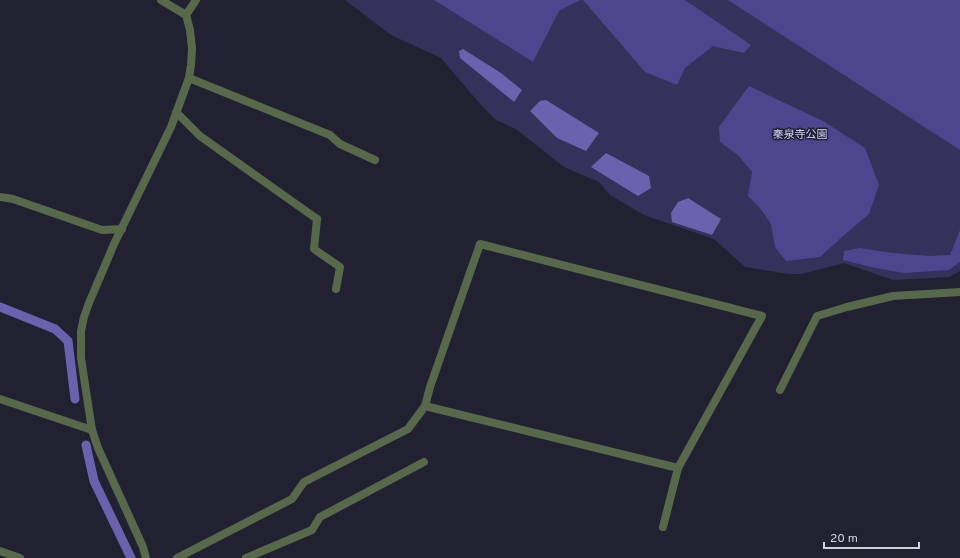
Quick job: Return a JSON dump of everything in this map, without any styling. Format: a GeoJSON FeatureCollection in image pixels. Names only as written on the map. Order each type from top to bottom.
{"type":"FeatureCollection","features":[{"type":"Feature","properties":{"kind":"street"},"geometry":{"type":"LineString","coordinates":[[146,558],[143,547],[98,448],[92,430],[81,358],[81,332],[89,303],[114,244],[170,127],[189,78],[192,48],[190,30],[186,15],[162,0]]}},
{"type":"Feature","properties":{"kind":"street"},"geometry":{"type":"LineString","coordinates":[[186,15],[196,0]]}},
{"type":"Feature","properties":{"kind":"street"},"geometry":{"type":"LineString","coordinates":[[189,78],[330,135],[340,144],[375,160]]}},
{"type":"Feature","properties":{"kind":"street"},"geometry":{"type":"LineString","coordinates":[[176,112],[200,136],[317,219],[314,249],[340,267],[336,289]]}},
{"type":"Feature","properties":{"kind":"street"},"geometry":{"type":"LineString","coordinates":[[0,197],[13,199],[102,230],[122,229]]}},
{"type":"Feature","properties":{"kind":"street"},"geometry":{"type":"LineString","coordinates":[[177,558],[292,498],[304,482],[408,429],[425,406],[430,387],[480,244],[762,316],[678,468],[663,527]]}},
{"type":"Feature","properties":{"kind":"street"},"geometry":{"type":"LineString","coordinates":[[780,390],[817,316],[893,296],[960,292]]}},
{"type":"Feature","properties":{"kind":"street"},"geometry":{"type":"LineString","coordinates":[[0,399],[92,430]]}},
{"type":"Feature","properties":{"kind":"street"},"geometry":{"type":"LineString","coordinates":[[425,406],[678,468]]}},
{"type":"Feature","properties":{"kind":"street"},"geometry":{"type":"LineString","coordinates":[[246,558],[312,530],[320,517],[424,462]]}},
{"type":"Feature","properties":{"kind":"street"},"geometry":{"type":"LineString","coordinates":[[0,551],[20,558]]}},
{"type":"Feature","properties":{"kind":"green space","name":"秦泉寺公園"},"geometry":{"type":"Polygon","coordinates":[[[345,0],[960,0],[960,271],[949,277],[893,280],[844,263],[802,274],[788,274],[745,267],[714,239],[644,215],[610,195],[599,182],[564,167],[516,129],[496,120],[481,105],[441,58],[391,35],[345,0]]]}},
{"type":"Feature","properties":{"kind":"green space"},"geometry":{"type":"Polygon","coordinates":[[[434,0],[580,0],[559,11],[533,62],[434,0]]]}},
{"type":"Feature","properties":{"kind":"green space"},"geometry":{"type":"Polygon","coordinates":[[[583,0],[685,0],[751,45],[744,53],[713,46],[685,68],[677,85],[645,72],[583,0]]]}},
{"type":"Feature","properties":{"kind":"green space"},"geometry":{"type":"Polygon","coordinates":[[[728,0],[960,0],[960,150],[728,0]]]}},
{"type":"Feature","properties":{"kind":"green space"},"geometry":{"type":"Polygon","coordinates":[[[749,86],[823,121],[865,148],[879,185],[869,214],[820,257],[786,261],[775,247],[771,224],[760,208],[748,196],[752,172],[738,155],[720,142],[719,127],[749,86]]]}},
{"type":"Feature","properties":{"kind":"green space"},"geometry":{"type":"Polygon","coordinates":[[[960,230],[960,262],[949,270],[904,273],[843,260],[844,251],[859,248],[929,256],[950,255],[960,230]]]}},
{"type":"Feature","properties":{"kind":"shaded area"},"geometry":{"type":"Polygon","coordinates":[[[463,49],[501,73],[522,90],[514,102],[460,58],[459,51],[463,49]]]}},
{"type":"Feature","properties":{"kind":"shaded area"},"geometry":{"type":"Polygon","coordinates":[[[546,100],[599,133],[586,151],[557,138],[530,111],[540,101],[546,100]]]}},
{"type":"Feature","properties":{"kind":"shaded area"},"geometry":{"type":"Polygon","coordinates":[[[606,153],[649,176],[651,188],[638,196],[591,167],[606,153]]]}},
{"type":"Feature","properties":{"kind":"shaded area"},"geometry":{"type":"Polygon","coordinates":[[[688,198],[721,219],[712,235],[672,222],[671,213],[678,202],[688,198]]]}},
{"type":"Feature","properties":{"kind":"waterway"},"geometry":{"type":"LineString","coordinates":[[0,307],[55,329],[68,341],[75,399]]}},
{"type":"Feature","properties":{"kind":"waterway"},"geometry":{"type":"LineString","coordinates":[[86,445],[94,481],[131,558]]}}]}
